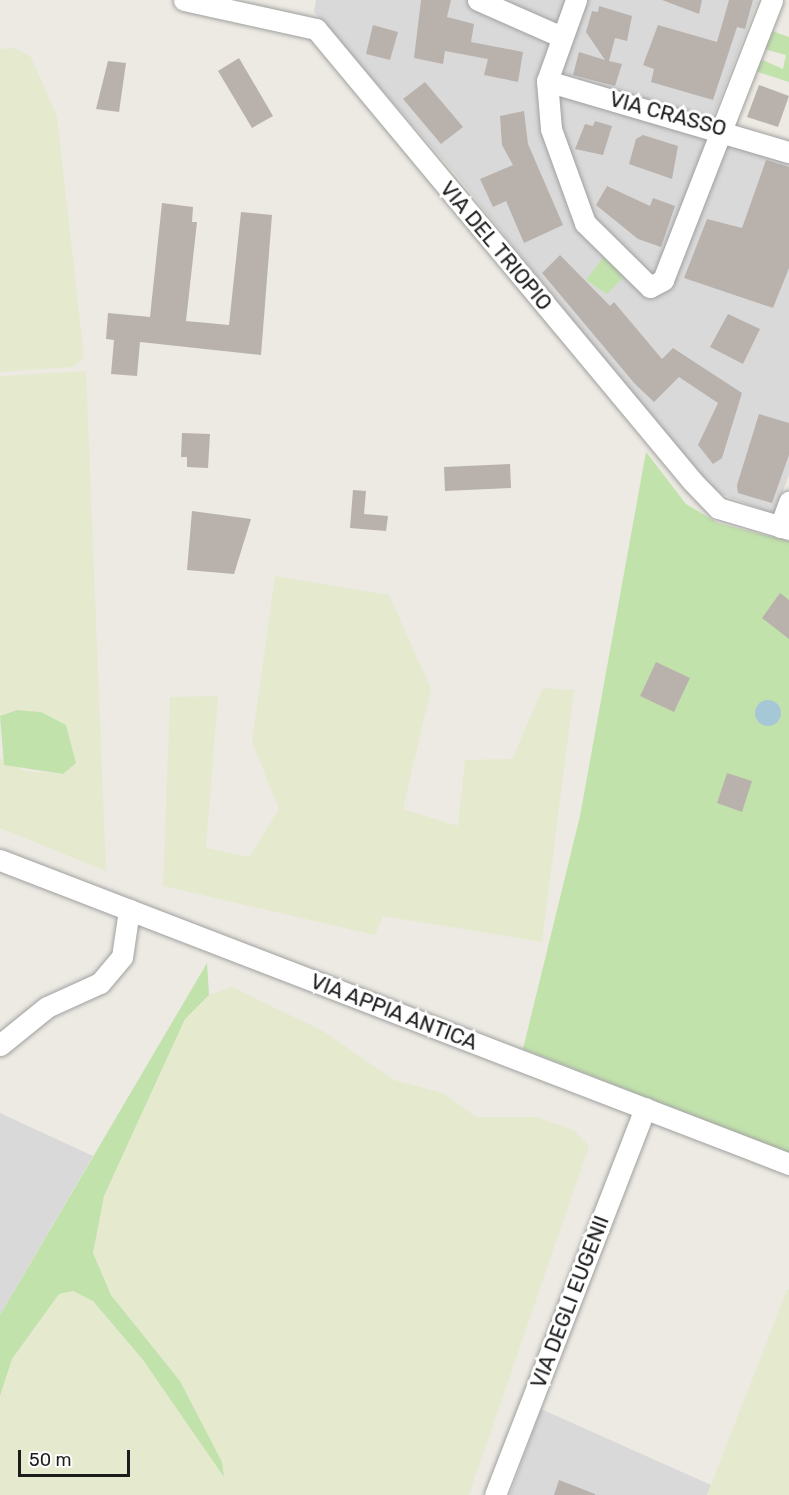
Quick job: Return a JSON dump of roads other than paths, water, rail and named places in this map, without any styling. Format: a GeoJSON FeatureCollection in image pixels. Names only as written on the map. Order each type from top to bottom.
{"type":"FeatureCollection","features":[{"type":"Feature","properties":{"kind":"street","name":"VIA DEL TRIOPIO"},"geometry":{"type":"LineString","coordinates":[[184,0],[316,29],[693,482],[718,508],[785,528]]}},
{"type":"Feature","properties":{"kind":"street"},"geometry":{"type":"LineString","coordinates":[[478,0],[562,37]]}},
{"type":"Feature","properties":{"kind":"street"},"geometry":{"type":"LineString","coordinates":[[576,0],[547,81],[551,129],[585,223],[645,286],[663,280],[724,129],[772,0]]}},
{"type":"Feature","properties":{"kind":"street","name":"VIA CRASSO"},"geometry":{"type":"LineString","coordinates":[[547,81],[724,129],[789,152]]}},
{"type":"Feature","properties":{"kind":"street"},"geometry":{"type":"LineString","coordinates":[[785,528],[789,502]]}},
{"type":"Feature","properties":{"kind":"street","name":"VIA APPIA ANTICA"},"geometry":{"type":"LineString","coordinates":[[0,860],[789,1164]]}},
{"type":"Feature","properties":{"kind":"street"},"geometry":{"type":"LineString","coordinates":[[0,1045],[46,1007],[100,983],[123,957],[129,910]]}},
{"type":"Feature","properties":{"kind":"street","name":"VIA DEGLI EUGENII"},"geometry":{"type":"LineString","coordinates":[[495,1495],[645,1108]]}},
{"type":"Feature","properties":{"kind":"water"},"geometry":{"type":"Polygon","coordinates":[[[768,700],[777,704],[781,713],[777,722],[768,726],[759,722],[755,713],[759,704],[768,700]]]}}]}
